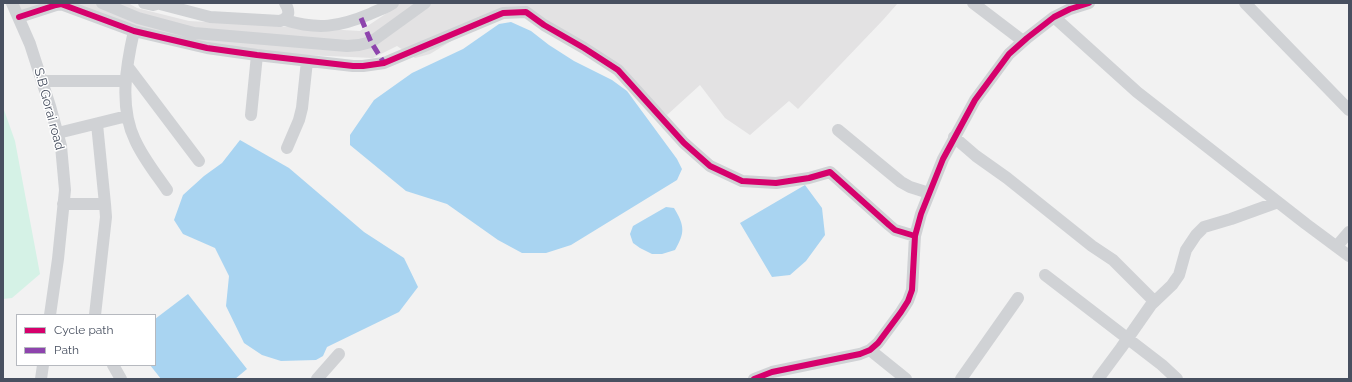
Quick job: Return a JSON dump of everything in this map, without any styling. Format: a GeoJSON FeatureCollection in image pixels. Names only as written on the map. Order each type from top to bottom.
{"type":"FeatureCollection","features":[{"type":"Feature","properties":{"kind":"street"},"geometry":{"type":"LineString","coordinates":[[102,3],[138,18],[194,33],[347,46],[371,42],[425,3]]}},
{"type":"Feature","properties":{"kind":"street"},"geometry":{"type":"LineString","coordinates":[[144,3],[153,5],[161,4],[210,17],[285,20],[314,26],[353,22],[393,3]]}},
{"type":"Feature","properties":{"kind":"street"},"geometry":{"type":"LineString","coordinates":[[754,379],[772,372],[860,354],[870,350],[878,343],[902,312],[912,290],[915,236],[921,214],[943,159],[975,100],[1009,54],[1023,41],[1054,17],[1070,9],[1088,3]]}},
{"type":"Feature","properties":{"kind":"street"},"geometry":{"type":"LineString","coordinates":[[1245,3],[1349,110]]}},
{"type":"Feature","properties":{"kind":"street"},"geometry":{"type":"LineString","coordinates":[[19,17],[61,4],[134,31],[207,48],[307,61],[363,66],[384,63],[503,13],[526,12],[544,25],[618,70],[684,143],[710,166],[742,181],[776,183],[809,178],[830,172],[895,230],[915,236]]}},
{"type":"Feature","properties":{"kind":"street"},"geometry":{"type":"LineString","coordinates":[[285,20],[288,16],[289,4]]}},
{"type":"Feature","properties":{"kind":"street"},"geometry":{"type":"LineString","coordinates":[[973,4],[1023,41]]}},
{"type":"Feature","properties":{"kind":"street","name":"S.B Gorai road"},"geometry":{"type":"LineString","coordinates":[[11,5],[19,17],[30,44],[61,146],[65,190],[50,314]]}},
{"type":"Feature","properties":{"kind":"street"},"geometry":{"type":"LineString","coordinates":[[1054,17],[1137,92],[1194,138],[1349,256]]}},
{"type":"Feature","properties":{"kind":"street"},"geometry":{"type":"LineString","coordinates":[[134,31],[126,81],[127,116],[136,141],[167,190]]}},
{"type":"Feature","properties":{"kind":"street"},"geometry":{"type":"LineString","coordinates":[[251,115],[257,55]]}},
{"type":"Feature","properties":{"kind":"street"},"geometry":{"type":"LineString","coordinates":[[287,148],[299,120],[302,108],[307,61]]}},
{"type":"Feature","properties":{"kind":"street"},"geometry":{"type":"LineString","coordinates":[[128,67],[200,161]]}},
{"type":"Feature","properties":{"kind":"street"},"geometry":{"type":"LineString","coordinates":[[42,81],[126,81]]}},
{"type":"Feature","properties":{"kind":"street"},"geometry":{"type":"LineString","coordinates":[[58,134],[127,116]]}},
{"type":"Feature","properties":{"kind":"street"},"geometry":{"type":"LineString","coordinates":[[95,314],[106,217],[97,124]]}},
{"type":"Feature","properties":{"kind":"street"},"geometry":{"type":"LineString","coordinates":[[838,130],[894,177],[910,187],[929,193]]}},
{"type":"Feature","properties":{"kind":"street"},"geometry":{"type":"LineString","coordinates":[[954,137],[976,156],[1007,178],[1092,246],[1113,260],[1154,301]]}},
{"type":"Feature","properties":{"kind":"street"},"geometry":{"type":"LineString","coordinates":[[1098,379],[1122,348],[1127,338],[1154,301],[1172,285],[1179,275],[1186,250],[1190,242],[1204,227],[1278,202]]}},
{"type":"Feature","properties":{"kind":"street"},"geometry":{"type":"LineString","coordinates":[[63,204],[105,204]]}},
{"type":"Feature","properties":{"kind":"street"},"geometry":{"type":"LineString","coordinates":[[1337,246],[1349,232]]}},
{"type":"Feature","properties":{"kind":"street"},"geometry":{"type":"LineString","coordinates":[[1045,275],[1162,365],[1177,379]]}},
{"type":"Feature","properties":{"kind":"street"},"geometry":{"type":"LineString","coordinates":[[961,379],[1018,298]]}},
{"type":"Feature","properties":{"kind":"street"},"geometry":{"type":"LineString","coordinates":[[870,350],[906,379]]}},
{"type":"Feature","properties":{"kind":"street"},"geometry":{"type":"LineString","coordinates":[[317,379],[339,354]]}},
{"type":"Feature","properties":{"kind":"street"},"geometry":{"type":"LineString","coordinates":[[41,379],[43,366]]}},
{"type":"Feature","properties":{"kind":"street"},"geometry":{"type":"LineString","coordinates":[[114,366],[121,379]]}},
{"type":"Feature","properties":{"kind":"shaded area"},"geometry":{"type":"Polygon","coordinates":[[[15,3],[52,3],[21,14],[15,3]]]}},
{"type":"Feature","properties":{"kind":"shaded area"},"geometry":{"type":"Polygon","coordinates":[[[72,3],[128,3],[137,8],[189,21],[360,31],[390,11],[398,3],[898,3],[798,109],[789,101],[750,135],[725,118],[700,85],[667,115],[613,64],[511,10],[458,37],[430,54],[415,58],[397,46],[373,58],[305,55],[206,46],[113,21],[72,3]]]}},
{"type":"Feature","properties":{"kind":"green space"},"geometry":{"type":"Polygon","coordinates":[[[3,107],[15,141],[40,274],[12,298],[3,299],[3,107]]]}},
{"type":"Feature","properties":{"kind":"water"},"geometry":{"type":"Polygon","coordinates":[[[511,22],[531,31],[574,61],[612,80],[627,91],[677,159],[682,169],[677,180],[571,245],[546,253],[522,253],[498,240],[447,204],[406,191],[350,145],[350,135],[374,100],[412,73],[463,49],[499,24],[511,22]]]}},
{"type":"Feature","properties":{"kind":"water"},"geometry":{"type":"Polygon","coordinates":[[[240,140],[289,168],[364,232],[404,258],[418,287],[399,312],[327,347],[323,356],[316,360],[281,361],[262,355],[244,343],[226,306],[229,276],[215,248],[183,234],[174,220],[183,195],[204,176],[222,163],[240,140]]]}},
{"type":"Feature","properties":{"kind":"water"},"geometry":{"type":"Polygon","coordinates":[[[805,185],[822,208],[825,235],[806,261],[790,275],[772,277],[740,223],[805,185]]]}},
{"type":"Feature","properties":{"kind":"water"},"geometry":{"type":"Polygon","coordinates":[[[666,207],[674,208],[680,220],[682,225],[681,239],[675,250],[662,254],[652,254],[633,243],[630,234],[633,226],[666,207]]]}},
{"type":"Feature","properties":{"kind":"water"},"geometry":{"type":"Polygon","coordinates":[[[188,294],[247,369],[235,379],[161,379],[151,366],[156,366],[156,318],[188,294]]]}},
{"type":"Feature","properties":{"kind":"marked path"},"geometry":{"type":"LineString","coordinates":[[361,18],[371,42],[384,63]]}},
{"type":"Feature","properties":{"kind":"cycle path"},"geometry":{"type":"LineString","coordinates":[[754,379],[772,372],[860,354],[870,350],[878,343],[908,301],[912,290],[915,236],[921,214],[943,159],[975,100],[1009,54],[1027,38],[1054,17],[1070,9],[1089,3]]}},
{"type":"Feature","properties":{"kind":"cycle path"},"geometry":{"type":"LineString","coordinates":[[19,17],[61,4],[134,31],[207,48],[257,55],[363,66],[384,63],[503,13],[526,12],[544,25],[618,70],[684,143],[710,166],[742,181],[776,183],[809,178],[830,172],[895,230],[915,236]]}}]}
